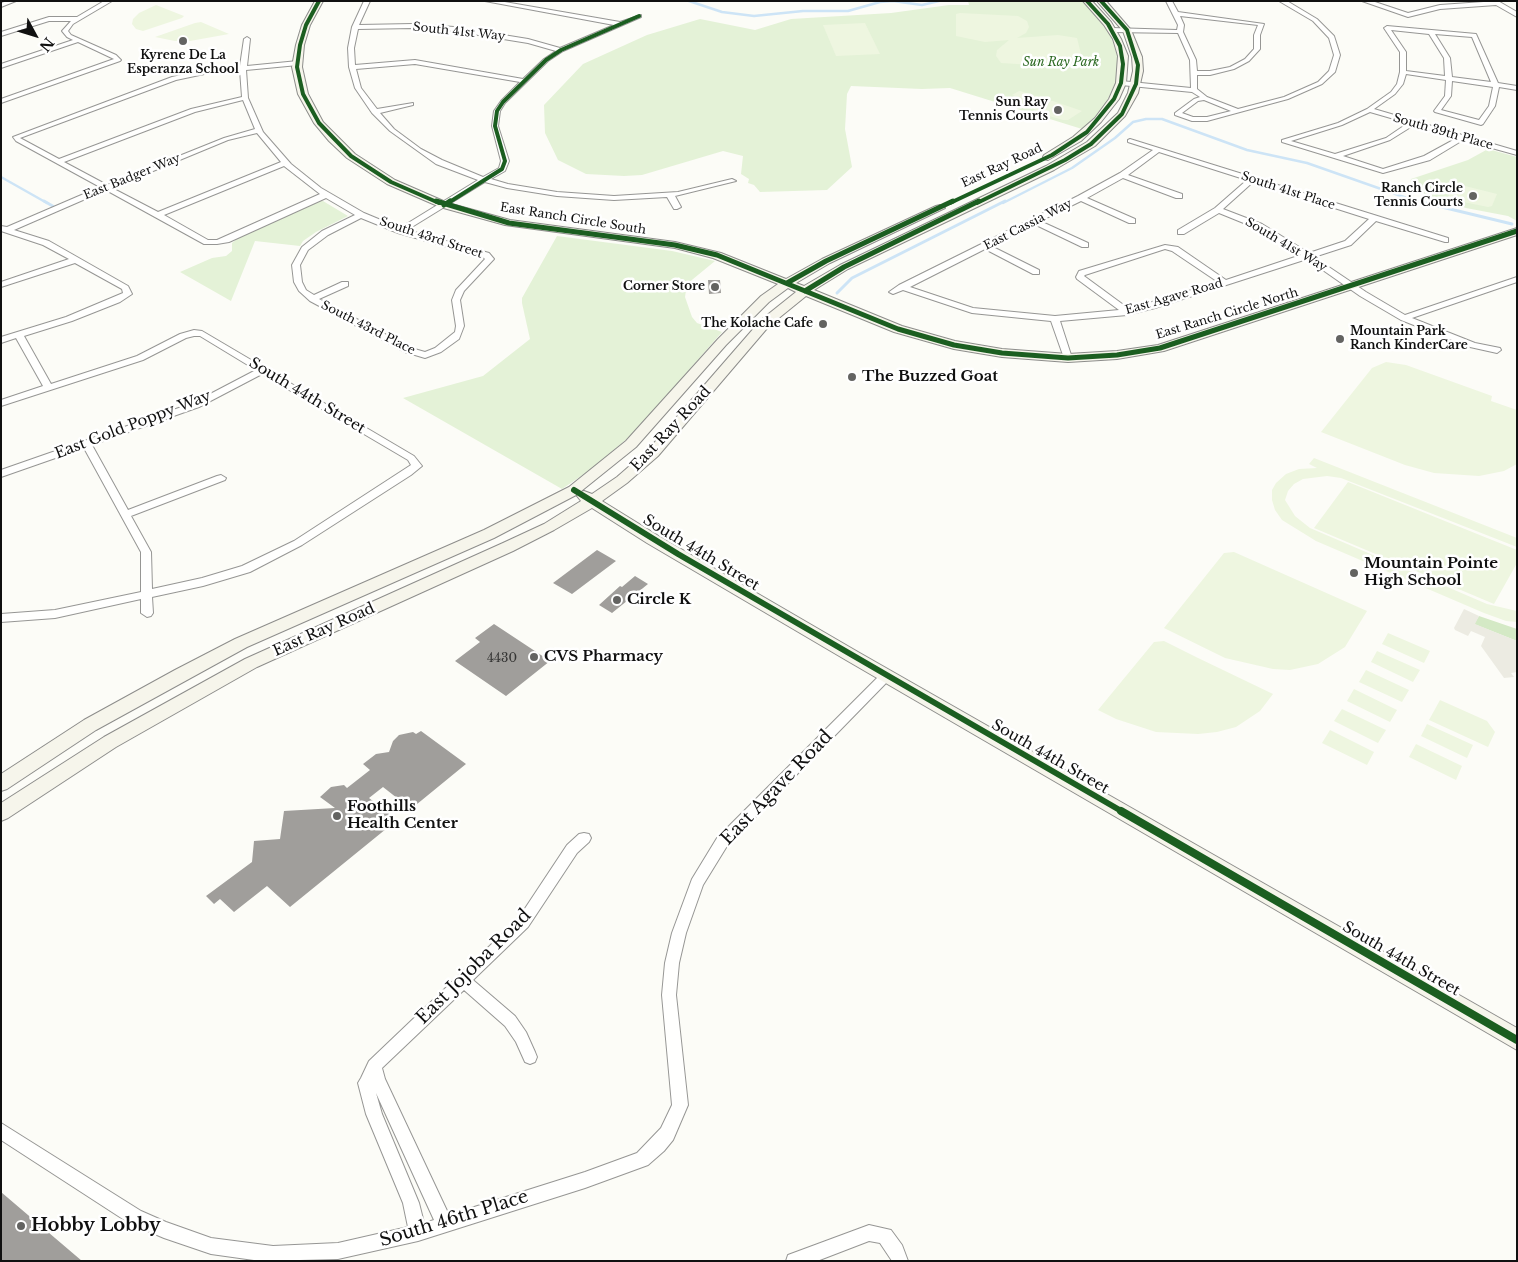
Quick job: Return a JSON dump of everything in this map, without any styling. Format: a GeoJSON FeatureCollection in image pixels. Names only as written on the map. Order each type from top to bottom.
{"type":"FeatureCollection","features":[{"type":"Feature","properties":{"kind":"main road","name":"East Ray Road"},"geometry":{"type":"LineString","coordinates":[[796,287],[826,261],[1044,159],[1077,139],[1107,110],[1121,83],[1123,56],[1112,30],[1087,1]]}},
{"type":"Feature","properties":{"kind":"main road","name":"East Ray Road"},"geometry":{"type":"LineString","coordinates":[[1,784],[90,726],[181,674],[241,644],[489,534],[574,490],[631,444],[744,318],[796,287],[844,267],[1065,160],[1091,144],[1122,114],[1136,84],[1138,71],[1137,57],[1127,30],[1101,1]]}},
{"type":"Feature","properties":{"kind":"main road"},"geometry":{"type":"LineString","coordinates":[[934,211],[946,217]]}},
{"type":"Feature","properties":{"kind":"main road","name":"East Ranch Circle North"},"geometry":{"type":"LineString","coordinates":[[796,287],[898,330],[954,345],[1002,353],[1068,358],[1117,355],[1167,346],[1517,231]]}},
{"type":"Feature","properties":{"kind":"main road","name":"South 44th Street"},"geometry":{"type":"LineString","coordinates":[[574,490],[652,539],[886,676],[1517,1040]]}},
{"type":"Feature","properties":{"kind":"main road","name":"East Ray Road"},"geometry":{"type":"LineString","coordinates":[[1,813],[110,742],[243,667],[508,547],[549,527],[592,501]]}},
{"type":"Feature","properties":{"kind":"street"},"geometry":{"type":"LineString","coordinates":[[1,5],[13,1]]}},
{"type":"Feature","properties":{"kind":"street"},"geometry":{"type":"LineString","coordinates":[[1,101],[118,60],[114,56],[68,36],[66,31],[68,26],[77,19],[109,1]]}},
{"type":"Feature","properties":{"kind":"street","name":"East Ranch Circle South"},"geometry":{"type":"LineString","coordinates":[[319,1],[302,38],[298,63],[302,94],[319,123],[333,139],[351,156],[391,182],[444,205],[528,226],[699,250],[736,262],[796,287]]}},
{"type":"Feature","properties":{"kind":"street"},"geometry":{"type":"LineString","coordinates":[[367,1],[355,27],[351,48],[352,67],[358,88],[374,112],[392,130],[419,150],[452,168],[486,180],[525,190],[628,199],[670,195],[732,181]]}},
{"type":"Feature","properties":{"kind":"street"},"geometry":{"type":"LineString","coordinates":[[488,1],[620,24]]}},
{"type":"Feature","properties":{"kind":"street"},"geometry":{"type":"LineString","coordinates":[[1169,1],[1181,25],[1180,32],[1193,60],[1194,90]]}},
{"type":"Feature","properties":{"kind":"street"},"geometry":{"type":"LineString","coordinates":[[1205,98],[1196,100],[1177,114],[1207,119],[1238,111],[1303,92],[1320,83],[1332,72],[1337,55],[1332,37],[1315,20],[1282,1]]}},
{"type":"Feature","properties":{"kind":"street"},"geometry":{"type":"LineString","coordinates":[[1365,1],[1408,15],[1440,7],[1495,2],[1517,15]]}},
{"type":"Feature","properties":{"kind":"street"},"geometry":{"type":"LineString","coordinates":[[1176,14],[1261,24],[1257,35],[1257,49],[1247,60],[1232,68],[1210,73],[1194,72]]}},
{"type":"Feature","properties":{"kind":"street"},"geometry":{"type":"LineString","coordinates":[[401,231],[497,174],[504,165],[504,155],[495,126],[497,111],[546,60],[561,50],[639,16]]}},
{"type":"Feature","properties":{"kind":"street"},"geometry":{"type":"LineString","coordinates":[[1,34],[49,20],[77,19]]}},
{"type":"Feature","properties":{"kind":"street","name":"South 41st Way"},"geometry":{"type":"LineString","coordinates":[[355,27],[413,26],[454,29],[528,41],[561,50]]}},
{"type":"Feature","properties":{"kind":"street"},"geometry":{"type":"LineString","coordinates":[[1431,32],[1447,58],[1449,80],[1448,96],[1437,112],[1481,123],[1492,106],[1496,86],[1474,35],[1387,28],[1403,52],[1403,72],[1400,84],[1393,93],[1369,110],[1340,124],[1284,141],[1384,171],[1427,158],[1461,138]]}},
{"type":"Feature","properties":{"kind":"street"},"geometry":{"type":"LineString","coordinates":[[1112,30],[1180,32]]}},
{"type":"Feature","properties":{"kind":"street","name":"South 43rd Street"},"geometry":{"type":"LineString","coordinates":[[248,39],[243,68],[245,98],[258,130],[284,162],[325,195],[361,215],[401,231],[486,255],[490,259],[464,285],[456,297],[460,326],[456,337],[438,350],[425,355]]}},
{"type":"Feature","properties":{"kind":"street"},"geometry":{"type":"LineString","coordinates":[[1,66],[78,40]]}},
{"type":"Feature","properties":{"kind":"street"},"geometry":{"type":"LineString","coordinates":[[352,67],[396,62],[421,62],[524,81]]}},
{"type":"Feature","properties":{"kind":"street"},"geometry":{"type":"LineString","coordinates":[[298,63],[195,73],[174,78],[16,137],[18,140],[58,162],[207,242],[217,242],[325,195]]}},
{"type":"Feature","properties":{"kind":"street"},"geometry":{"type":"LineString","coordinates":[[1403,72],[1449,80],[1517,88]]}},
{"type":"Feature","properties":{"kind":"street"},"geometry":{"type":"LineString","coordinates":[[1121,83],[1136,84],[1149,88],[1194,90],[1205,98],[1238,111]]}},
{"type":"Feature","properties":{"kind":"street"},"geometry":{"type":"LineString","coordinates":[[58,162],[198,108],[245,98]]}},
{"type":"Feature","properties":{"kind":"street"},"geometry":{"type":"LineString","coordinates":[[374,112],[411,104]]}},
{"type":"Feature","properties":{"kind":"street","name":"South 39th Place"},"geometry":{"type":"LineString","coordinates":[[1369,110],[1461,138],[1515,151]]}},
{"type":"Feature","properties":{"kind":"street"},"geometry":{"type":"LineString","coordinates":[[1336,156],[1388,139],[1412,124]]}},
{"type":"Feature","properties":{"kind":"street","name":"East Badger Way"},"geometry":{"type":"LineString","coordinates":[[5,229],[234,136],[258,130]]}},
{"type":"Feature","properties":{"kind":"street","name":"South 41st Place"},"geometry":{"type":"LineString","coordinates":[[1130,141],[1445,240]]}},
{"type":"Feature","properties":{"kind":"street","name":"East Cassia Way"},"geometry":{"type":"LineString","coordinates":[[893,292],[1081,198],[1123,175],[1158,150]]}},
{"type":"Feature","properties":{"kind":"street"},"geometry":{"type":"LineString","coordinates":[[158,216],[284,162]]}},
{"type":"Feature","properties":{"kind":"street"},"geometry":{"type":"LineString","coordinates":[[1123,175],[1179,196]]}},
{"type":"Feature","properties":{"kind":"street"},"geometry":{"type":"LineString","coordinates":[[1180,232],[1218,210],[1252,179]]}},
{"type":"Feature","properties":{"kind":"street"},"geometry":{"type":"LineString","coordinates":[[670,195],[677,207]]}},
{"type":"Feature","properties":{"kind":"street"},"geometry":{"type":"LineString","coordinates":[[1081,198],[1132,221]]}},
{"type":"Feature","properties":{"kind":"street","name":"South 41st Way"},"geometry":{"type":"LineString","coordinates":[[1218,210],[1259,226],[1404,318],[1473,345],[1497,350]]}},
{"type":"Feature","properties":{"kind":"street","name":"South 43rd Place"},"geometry":{"type":"LineString","coordinates":[[361,215],[325,232],[305,249],[298,261],[296,271],[298,282],[303,291],[313,299],[408,350],[425,355]]}},
{"type":"Feature","properties":{"kind":"street","name":"East Agave Road"},"geometry":{"type":"LineString","coordinates":[[902,287],[972,310],[1055,319],[1128,312],[1348,243],[1374,218]]}},
{"type":"Feature","properties":{"kind":"street"},"geometry":{"type":"LineString","coordinates":[[1033,221],[1085,245]]}},
{"type":"Feature","properties":{"kind":"street"},"geometry":{"type":"LineString","coordinates":[[1,340],[84,314],[128,294],[125,288],[46,243],[5,229]]}},
{"type":"Feature","properties":{"kind":"street"},"geometry":{"type":"LineString","coordinates":[[985,246],[1036,272]]}},
{"type":"Feature","properties":{"kind":"street"},"geometry":{"type":"LineString","coordinates":[[1128,312],[1080,277],[1082,272],[1165,247],[1175,249],[1224,282]]}},
{"type":"Feature","properties":{"kind":"street"},"geometry":{"type":"LineString","coordinates":[[1,285],[74,260]]}},
{"type":"Feature","properties":{"kind":"street"},"geometry":{"type":"LineString","coordinates":[[1404,318],[1515,282]]}},
{"type":"Feature","properties":{"kind":"street","name":"South 43rd Place"},"geometry":{"type":"LineString","coordinates":[[313,299],[345,284]]}},
{"type":"Feature","properties":{"kind":"street","name":"East Ray Road"},"geometry":{"type":"LineString","coordinates":[[592,501],[622,480],[653,453],[765,323],[784,306],[796,287]]}},
{"type":"Feature","properties":{"kind":"street"},"geometry":{"type":"LineString","coordinates":[[1055,319],[1068,358]]}},
{"type":"Feature","properties":{"kind":"street","name":"South 44th Street"},"geometry":{"type":"LineString","coordinates":[[49,388],[140,358],[184,336],[194,333],[202,334],[412,458],[417,466],[408,474],[298,543],[263,562],[226,575],[147,594]]}},
{"type":"Feature","properties":{"kind":"street"},"geometry":{"type":"LineString","coordinates":[[1,403],[49,388],[19,335]]}},
{"type":"Feature","properties":{"kind":"street","name":"East Gold Poppy Way"},"geometry":{"type":"LineString","coordinates":[[1,474],[196,405],[262,370]]}},
{"type":"Feature","properties":{"kind":"street"},"geometry":{"type":"LineString","coordinates":[[87,444],[146,552],[148,613]]}},
{"type":"Feature","properties":{"kind":"street"},"geometry":{"type":"LineString","coordinates":[[126,514],[221,478]]}},
{"type":"Feature","properties":{"kind":"street"},"geometry":{"type":"LineString","coordinates":[[1,618],[55,614],[147,594]]}},
{"type":"Feature","properties":{"kind":"street","name":"East Agave Road"},"geometry":{"type":"LineString","coordinates":[[658,1145],[667,1134],[680,1105],[680,1092],[670,1026],[669,995],[672,963],[679,933],[697,884],[719,848],[735,828],[886,676]]}},
{"type":"Feature","properties":{"kind":"street","name":"East Jojoba Road"},"geometry":{"type":"LineString","coordinates":[[374,1066],[523,922],[572,849],[584,838]]}},
{"type":"Feature","properties":{"kind":"street"},"geometry":{"type":"LineString","coordinates":[[463,980],[510,1021],[521,1037],[530,1056]]}},
{"type":"Feature","properties":{"kind":"street"},"geometry":{"type":"LineString","coordinates":[[374,1066],[378,1080],[445,1224]]}},
{"type":"Feature","properties":{"kind":"street"},"geometry":{"type":"LineString","coordinates":[[374,1066],[366,1083],[374,1114],[411,1203],[418,1233]]}},
{"type":"Feature","properties":{"kind":"street","name":"South 46th Place"},"geometry":{"type":"LineString","coordinates":[[1,1131],[135,1217],[164,1230],[211,1246],[250,1253],[308,1254],[338,1251],[418,1233],[622,1167],[642,1158],[658,1145]]}},
{"type":"Feature","properties":{"kind":"street"},"geometry":{"type":"LineString","coordinates":[[794,1261],[869,1233],[885,1236],[896,1251],[900,1261]]}},
{"type":"Feature","properties":{"kind":"green space","name":"Sun Ray Park"},"geometry":{"type":"Polygon","coordinates":[[[968,1],[1083,1],[1110,34],[1117,55],[1117,79],[1106,103],[1097,115],[1082,129],[950,88],[922,89],[851,86],[847,94],[845,129],[852,167],[827,190],[760,192],[754,185],[748,183],[749,179],[741,174],[743,156],[723,151],[642,175],[586,174],[558,160],[545,133],[544,105],[583,64],[647,35],[700,19],[755,30],[791,19],[891,13],[949,5],[969,5],[968,1]]]}},
{"type":"Feature","properties":{"kind":"green space"},"geometry":{"type":"Polygon","coordinates":[[[156,5],[184,16],[143,31],[136,29],[132,24],[133,19],[139,13],[156,5]]]}},
{"type":"Feature","properties":{"kind":"green space","name":"Sun Ray Park"},"geometry":{"type":"Polygon","coordinates":[[[956,14],[1018,16],[1027,21],[1029,27],[1026,33],[1017,38],[1058,35],[1077,38],[1084,66],[1080,68],[1001,63],[996,56],[997,50],[1009,40],[985,42],[956,36],[956,14]]]}},
{"type":"Feature","properties":{"kind":"green space"},"geometry":{"type":"Polygon","coordinates":[[[201,22],[229,34],[190,41],[175,41],[155,37],[195,23],[201,22]]]}},
{"type":"Feature","properties":{"kind":"green space"},"geometry":{"type":"Polygon","coordinates":[[[865,23],[880,54],[836,56],[823,25],[865,23]]]}},
{"type":"Feature","properties":{"kind":"green space"},"geometry":{"type":"Polygon","coordinates":[[[1019,91],[1048,100],[1031,109],[1005,101],[1013,96],[1034,102],[1012,95],[1019,91]]]}},
{"type":"Feature","properties":{"kind":"green space","name":"Sun Ray Tennis Courts"},"geometry":{"type":"Polygon","coordinates":[[[1049,101],[1082,111],[1068,120],[1035,112],[1034,110],[1049,101]]]}},
{"type":"Feature","properties":{"kind":"green space"},"geometry":{"type":"Polygon","coordinates":[[[1488,149],[1517,157],[1517,221],[1508,216],[1466,208],[1419,192],[1410,186],[1411,179],[1468,160],[1488,149]]]}},
{"type":"Feature","properties":{"kind":"green space","name":"Ranch Circle Tennis Courts"},"geometry":{"type":"Polygon","coordinates":[[[1457,184],[1497,194],[1492,206],[1488,207],[1449,199],[1448,197],[1453,185],[1457,184]]]}},
{"type":"Feature","properties":{"kind":"green space"},"geometry":{"type":"Polygon","coordinates":[[[317,201],[323,201],[348,216],[316,232],[303,241],[300,246],[255,241],[231,301],[180,272],[212,258],[226,256],[232,251],[232,243],[237,239],[317,201]]]}},
{"type":"Feature","properties":{"kind":"green space"},"geometry":{"type":"Polygon","coordinates":[[[557,236],[672,251],[715,261],[687,284],[685,297],[692,317],[697,323],[722,332],[637,430],[593,468],[562,489],[403,398],[483,376],[530,339],[522,298],[557,236]]]}},
{"type":"Feature","properties":{"kind":"green space"},"geometry":{"type":"Polygon","coordinates":[[[1386,362],[1406,365],[1492,396],[1491,401],[1517,410],[1517,464],[1504,471],[1479,476],[1434,473],[1405,465],[1321,432],[1372,368],[1386,362]]]}},
{"type":"Feature","properties":{"kind":"green space"},"geometry":{"type":"Polygon","coordinates":[[[1314,458],[1517,538],[1517,547],[1341,478],[1327,476],[1303,479],[1294,484],[1288,491],[1285,500],[1295,516],[1310,528],[1487,604],[1517,611],[1517,622],[1506,621],[1484,613],[1316,541],[1282,520],[1275,510],[1272,490],[1276,483],[1286,474],[1299,469],[1317,468],[1309,464],[1314,458]]]}},
{"type":"Feature","properties":{"kind":"green space"},"geometry":{"type":"Polygon","coordinates":[[[1348,482],[1517,550],[1517,563],[1494,604],[1314,528],[1348,482]]]}},
{"type":"Feature","properties":{"kind":"green space"},"geometry":{"type":"Polygon","coordinates":[[[1234,552],[1367,611],[1345,647],[1318,664],[1290,670],[1273,669],[1225,658],[1164,628],[1224,553],[1234,552]]]}},
{"type":"Feature","properties":{"kind":"green space"},"geometry":{"type":"Polygon","coordinates":[[[1479,616],[1517,629],[1517,641],[1474,624],[1479,616]]]}},
{"type":"Feature","properties":{"kind":"green space"},"geometry":{"type":"Polygon","coordinates":[[[1388,633],[1430,651],[1424,663],[1382,644],[1388,633]]]}},
{"type":"Feature","properties":{"kind":"green space"},"geometry":{"type":"Polygon","coordinates":[[[1164,641],[1273,694],[1260,711],[1236,727],[1198,734],[1156,732],[1116,719],[1098,710],[1154,642],[1164,641]]]}},
{"type":"Feature","properties":{"kind":"green space"},"geometry":{"type":"Polygon","coordinates":[[[1377,651],[1420,670],[1413,682],[1371,662],[1377,651]]]}},
{"type":"Feature","properties":{"kind":"green space"},"geometry":{"type":"Polygon","coordinates":[[[1366,670],[1409,690],[1402,702],[1359,682],[1366,670]]]}},
{"type":"Feature","properties":{"kind":"green space"},"geometry":{"type":"Polygon","coordinates":[[[1354,689],[1397,710],[1390,722],[1347,701],[1354,689]]]}},
{"type":"Feature","properties":{"kind":"green space"},"geometry":{"type":"Polygon","coordinates":[[[1440,700],[1487,721],[1495,732],[1488,747],[1429,720],[1440,700]]]}},
{"type":"Feature","properties":{"kind":"green space"},"geometry":{"type":"Polygon","coordinates":[[[1342,709],[1386,730],[1378,743],[1334,721],[1342,709]]]}},
{"type":"Feature","properties":{"kind":"green space"},"geometry":{"type":"Polygon","coordinates":[[[1427,724],[1473,745],[1467,758],[1421,736],[1427,724]]]}},
{"type":"Feature","properties":{"kind":"green space"},"geometry":{"type":"Polygon","coordinates":[[[1330,730],[1374,752],[1367,765],[1322,743],[1330,730]]]}},
{"type":"Feature","properties":{"kind":"green space"},"geometry":{"type":"Polygon","coordinates":[[[1416,744],[1462,766],[1456,780],[1409,757],[1416,744]]]}},
{"type":"Feature","properties":{"kind":"shaded area"},"geometry":{"type":"Polygon","coordinates":[[[1464,609],[1479,616],[1475,624],[1517,641],[1517,672],[1511,673],[1514,677],[1504,678],[1481,646],[1485,637],[1471,631],[1468,636],[1455,630],[1454,628],[1464,609]]]}},
{"type":"Feature","properties":{"kind":"building","name":"Corner Store"},"geometry":{"type":"Polygon","coordinates":[[[708,280],[720,280],[721,293],[709,294],[708,280]]]}},
{"type":"Feature","properties":{"kind":"building"},"geometry":{"type":"Polygon","coordinates":[[[597,550],[616,561],[572,594],[553,583],[597,550]]]}},
{"type":"Feature","properties":{"kind":"building","name":"Circle K"},"geometry":{"type":"Polygon","coordinates":[[[635,576],[648,584],[612,613],[599,605],[620,586],[622,587],[635,576]]]}},
{"type":"Feature","properties":{"kind":"building","name":"CVS Pharmacy"},"geometry":{"type":"Polygon","coordinates":[[[494,624],[550,661],[506,696],[455,661],[480,642],[475,638],[494,624]]]}},
{"type":"Feature","properties":{"kind":"building","name":"Foothills Health Center"},"geometry":{"type":"Polygon","coordinates":[[[421,731],[466,764],[411,809],[383,787],[369,798],[397,820],[290,907],[267,886],[234,912],[220,899],[214,904],[206,896],[252,862],[254,841],[280,839],[284,811],[335,808],[320,797],[331,787],[344,785],[347,788],[370,770],[363,764],[376,754],[389,752],[393,741],[399,735],[413,732],[416,734],[421,731]]]}},
{"type":"Feature","properties":{"kind":"building","name":"Hobby Lobby"},"geometry":{"type":"Polygon","coordinates":[[[1,1192],[82,1261],[1,1261],[1,1192]]]}},
{"type":"Feature","properties":{"kind":"waterway"},"geometry":{"type":"LineString","coordinates":[[689,1],[722,12],[754,16],[803,11],[848,11],[880,2],[893,1],[922,5],[939,1]]}},
{"type":"Feature","properties":{"kind":"waterway"},"geometry":{"type":"LineString","coordinates":[[1003,203],[1072,168],[1115,138],[1133,122],[1146,119],[1162,119],[1247,150],[1307,163],[1421,203]]}},
{"type":"Feature","properties":{"kind":"waterway"},"geometry":{"type":"LineString","coordinates":[[1,177],[47,203]]}},
{"type":"Feature","properties":{"kind":"waterway"},"geometry":{"type":"LineString","coordinates":[[44,201],[56,208]]}},
{"type":"Feature","properties":{"kind":"waterway"},"geometry":{"type":"LineString","coordinates":[[837,293],[852,278],[1005,201]]}},
{"type":"Feature","properties":{"kind":"waterway"},"geometry":{"type":"LineString","coordinates":[[1417,201],[1512,224]]}},
{"type":"Feature","properties":{"kind":"cycle path"},"geometry":{"type":"LineString","coordinates":[[319,1],[306,25],[300,45],[297,67],[303,94],[319,123],[333,139],[351,156],[391,182],[444,205],[509,223],[675,245],[717,255],[898,329],[954,345],[1002,353],[1068,358],[1117,355],[1160,348],[1517,231]]}},
{"type":"Feature","properties":{"kind":"cycle path"},"geometry":{"type":"LineString","coordinates":[[787,283],[826,261],[1052,155],[1087,132],[1114,99],[1121,83],[1123,64],[1120,46],[1114,34],[1108,24],[1087,1]]}},
{"type":"Feature","properties":{"kind":"cycle path"},"geometry":{"type":"LineString","coordinates":[[805,291],[844,267],[1065,160],[1091,144],[1113,124],[1122,114],[1129,101],[1136,84],[1138,65],[1127,30],[1101,1]]}},
{"type":"Feature","properties":{"kind":"cycle path"},"geometry":{"type":"LineString","coordinates":[[444,205],[502,169],[505,161],[495,126],[497,111],[503,102],[546,60],[561,50],[639,16]]}},
{"type":"Feature","properties":{"kind":"cycle path"},"geometry":{"type":"LineString","coordinates":[[574,490],[678,554],[1517,1040]]}},
{"type":"Feature","properties":{"kind":"place","name":"Kyrene De La Esperanza School"},"geometry":{"type":"Point","coordinates":[183,41]}},
{"type":"Feature","properties":{"kind":"place","name":"Sun Ray Tennis Courts"},"geometry":{"type":"Point","coordinates":[1058,110]}},
{"type":"Feature","properties":{"kind":"place","name":"Ranch Circle Tennis Courts"},"geometry":{"type":"Point","coordinates":[1473,196]}},
{"type":"Feature","properties":{"kind":"place","name":"Corner Store"},"geometry":{"type":"Point","coordinates":[715,287]}},
{"type":"Feature","properties":{"kind":"place","name":"The Kolache Cafe"},"geometry":{"type":"Point","coordinates":[823,324]}},
{"type":"Feature","properties":{"kind":"place","name":"Mountain Park Ranch KinderCare"},"geometry":{"type":"Point","coordinates":[1340,339]}},
{"type":"Feature","properties":{"kind":"place","name":"The Buzzed Goat"},"geometry":{"type":"Point","coordinates":[852,377]}},
{"type":"Feature","properties":{"kind":"place","name":"Mountain Pointe High School"},"geometry":{"type":"Point","coordinates":[1354,573]}},
{"type":"Feature","properties":{"kind":"place","name":"Circle K"},"geometry":{"type":"Point","coordinates":[617,600]}},
{"type":"Feature","properties":{"kind":"place","name":"CVS Pharmacy"},"geometry":{"type":"Point","coordinates":[534,657]}},
{"type":"Feature","properties":{"kind":"place","name":"Foothills Health Center"},"geometry":{"type":"Point","coordinates":[337,816]}},
{"type":"Feature","properties":{"kind":"place","name":"Hobby Lobby"},"geometry":{"type":"Point","coordinates":[21,1226]}}]}
